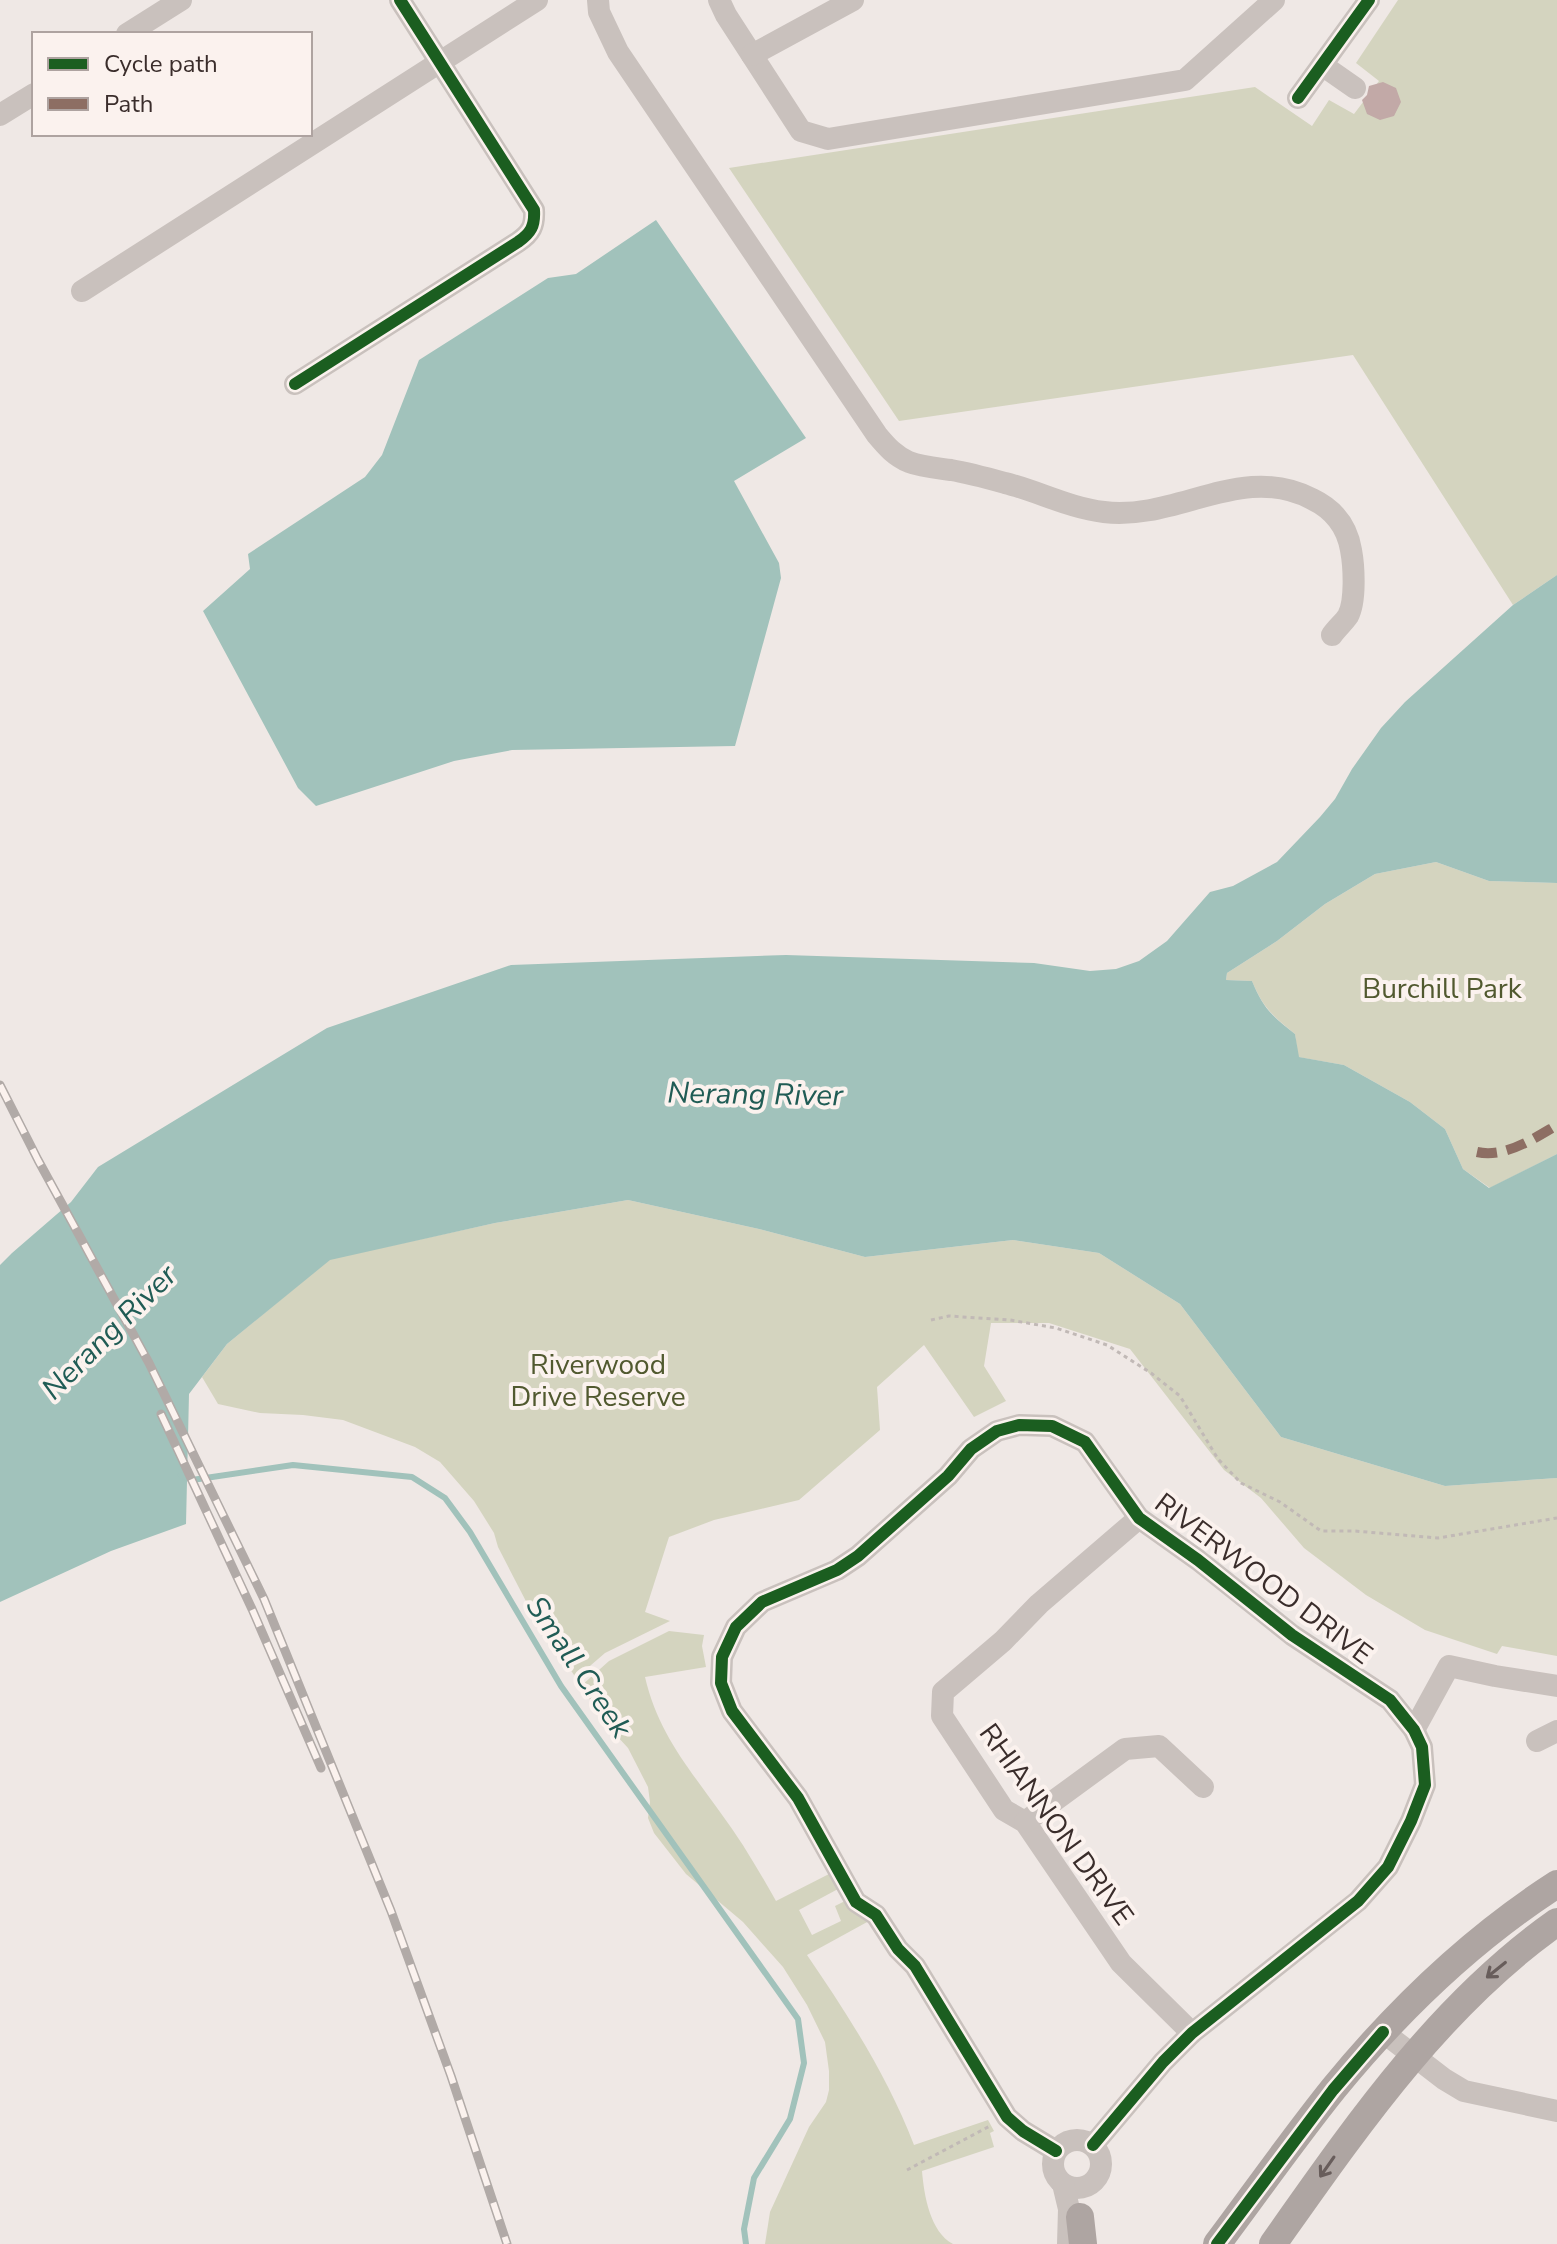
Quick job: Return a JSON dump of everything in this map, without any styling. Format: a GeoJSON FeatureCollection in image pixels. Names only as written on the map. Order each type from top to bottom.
{"type":"FeatureCollection","features":[{"type":"Feature","properties":{"kind":"main road"},"geometry":{"type":"LineString","coordinates":[[1217,2244],[1333,2090],[1383,2032],[1429,1985],[1470,1950],[1557,1884]]}},
{"type":"Feature","properties":{"kind":"main road"},"geometry":{"type":"LineString","coordinates":[[1273,2244],[1340,2149],[1414,2057],[1483,1981],[1557,1922]]}},
{"type":"Feature","properties":{"kind":"street"},"geometry":{"type":"LineString","coordinates":[[130,32],[181,0]]}},
{"type":"Feature","properties":{"kind":"street"},"geometry":{"type":"LineString","coordinates":[[295,384],[530,233],[535,222],[534,210],[400,0]]}},
{"type":"Feature","properties":{"kind":"street"},"geometry":{"type":"LineString","coordinates":[[82,291],[537,0]]}},
{"type":"Feature","properties":{"kind":"street"},"geometry":{"type":"LineString","coordinates":[[598,0],[599,12],[618,52],[877,435],[893,454],[913,464],[1008,484],[1068,505],[1105,512],[1138,512],[1173,507],[1209,494],[1243,487],[1269,486],[1299,492],[1325,505],[1334,514],[1351,545],[1355,574],[1350,613],[1332,635]]}},
{"type":"Feature","properties":{"kind":"street"},"geometry":{"type":"LineString","coordinates":[[719,0],[801,131],[828,139],[1185,80],[1274,0]]}},
{"type":"Feature","properties":{"kind":"street"},"geometry":{"type":"LineString","coordinates":[[752,55],[853,0]]}},
{"type":"Feature","properties":{"kind":"street"},"geometry":{"type":"LineString","coordinates":[[1298,98],[1369,0]]}},
{"type":"Feature","properties":{"kind":"street"},"geometry":{"type":"LineString","coordinates":[[1322,65],[1355,88]]}},
{"type":"Feature","properties":{"kind":"street"},"geometry":{"type":"LineString","coordinates":[[0,115],[32,95]]}},
{"type":"Feature","properties":{"kind":"street","name":"RIVERWOOD DRIVE"},"geometry":{"type":"LineString","coordinates":[[1056,2151],[1007,2117],[915,1966],[898,1949],[876,1915],[856,1902],[798,1798],[732,1711],[721,1683],[722,1657],[736,1627],[762,1602],[837,1570],[858,1556],[948,1476],[971,1449],[997,1431],[1019,1425],[1052,1426],[1085,1442],[1139,1518],[1198,1560],[1292,1635],[1390,1700],[1414,1730],[1422,1747],[1425,1785],[1388,1867],[1358,1901],[1192,2033],[1163,2062],[1093,2145]]}},
{"type":"Feature","properties":{"kind":"street","name":"RHIANNON DRIVE"},"geometry":{"type":"LineString","coordinates":[[1139,1518],[943,1692],[942,1716],[1004,1810],[1025,1822],[1121,1963],[1192,2033]]}},
{"type":"Feature","properties":{"kind":"street"},"geometry":{"type":"LineString","coordinates":[[1414,1730],[1449,1666],[1557,1686]]}},
{"type":"Feature","properties":{"kind":"street"},"geometry":{"type":"LineString","coordinates":[[1025,1822],[1125,1749],[1159,1746],[1203,1787]]}},
{"type":"Feature","properties":{"kind":"street"},"geometry":{"type":"LineString","coordinates":[[1383,2032],[1464,2091],[1557,2111]]}},
{"type":"Feature","properties":{"kind":"street"},"geometry":{"type":"LineString","coordinates":[[1081,2235],[1082,2203],[1098,2177],[1101,2170],[1101,2158],[1093,2145],[1080,2139],[1062,2144],[1056,2151],[1053,2169],[1063,2184],[1082,2187],[1098,2177]]}},
{"type":"Feature","properties":{"kind":"street"},"geometry":{"type":"LineString","coordinates":[[1063,2184],[1069,2209],[1068,2244]]}},
{"type":"Feature","properties":{"kind":"path"},"geometry":{"type":"LineString","coordinates":[[931,1320],[949,1316],[1010,1320],[1056,1328],[1107,1345],[1180,1396],[1218,1459],[1241,1483],[1280,1502],[1321,1531],[1438,1538],[1557,1518]]}},
{"type":"Feature","properties":{"kind":"path"},"geometry":{"type":"LineString","coordinates":[[907,2170],[1007,2117]]}},
{"type":"Feature","properties":{"kind":"green space"},"geometry":{"type":"Polygon","coordinates":[[[1398,0],[1557,0],[1557,575],[1513,605],[1353,355],[899,421],[729,168],[1255,87],[1312,126],[1329,100],[1354,114],[1379,81],[1356,63],[1398,0]]]}},
{"type":"Feature","properties":{"kind":"green space","name":"Burchill Park"},"geometry":{"type":"Polygon","coordinates":[[[1436,862],[1489,881],[1557,883],[1557,1154],[1490,1188],[1463,1169],[1445,1129],[1410,1102],[1344,1065],[1298,1057],[1295,1034],[1269,1011],[1252,981],[1226,980],[1227,973],[1277,941],[1325,904],[1375,874],[1436,862]]]}},
{"type":"Feature","properties":{"kind":"green space","name":"Riverwood Drive Reserve"},"geometry":{"type":"Polygon","coordinates":[[[628,1200],[759,1229],[865,1257],[1013,1240],[1099,1253],[1180,1304],[1281,1437],[1445,1486],[1557,1478],[1557,1656],[1502,1646],[1497,1654],[1425,1630],[1366,1595],[1304,1548],[1261,1498],[1224,1470],[1130,1349],[1049,1323],[991,1323],[984,1366],[1006,1401],[974,1417],[924,1345],[877,1387],[880,1430],[799,1500],[714,1520],[669,1537],[645,1612],[670,1621],[605,1653],[576,1678],[530,1609],[494,1533],[474,1501],[440,1462],[415,1447],[343,1420],[260,1413],[218,1404],[202,1377],[227,1344],[330,1259],[495,1223],[628,1200]]]}},
{"type":"Feature","properties":{"kind":"green space"},"geometry":{"type":"Polygon","coordinates":[[[669,1631],[704,1635],[702,1646],[706,1667],[645,1677],[658,1715],[675,1749],[735,1834],[776,1901],[829,1874],[838,1889],[799,1910],[812,1935],[841,1921],[835,1906],[845,1901],[869,1921],[807,1955],[866,2047],[914,2145],[988,2120],[994,2131],[990,2133],[994,2147],[922,2171],[934,2222],[953,2244],[765,2244],[770,2212],[809,2127],[826,2102],[829,2071],[825,2042],[783,1967],[743,1922],[686,1874],[654,1833],[648,1818],[648,1787],[628,1748],[606,1724],[581,1686],[609,1661],[669,1631]]]}},
{"type":"Feature","properties":{"kind":"water"},"geometry":{"type":"Polygon","coordinates":[[[656,220],[806,438],[734,481],[779,563],[781,578],[735,746],[512,750],[454,761],[316,806],[298,788],[203,611],[250,569],[248,554],[365,477],[382,455],[419,360],[548,278],[576,274],[656,220]]]}},
{"type":"Feature","properties":{"kind":"water","name":"Nerang River"},"geometry":{"type":"Polygon","coordinates":[[[1557,575],[1557,883],[1489,881],[1436,862],[1375,874],[1325,904],[1277,941],[1227,973],[1226,980],[1252,981],[1269,1011],[1295,1034],[1299,1057],[1344,1065],[1410,1102],[1445,1129],[1463,1169],[1489,1188],[1557,1154],[1557,1478],[1445,1486],[1281,1437],[1180,1304],[1099,1253],[1013,1240],[865,1257],[759,1229],[628,1200],[495,1223],[330,1260],[227,1344],[189,1394],[186,1524],[111,1551],[0,1602],[0,1265],[71,1202],[98,1167],[327,1028],[511,965],[786,955],[1034,963],[1090,971],[1116,969],[1139,961],[1167,941],[1210,892],[1233,886],[1277,862],[1335,799],[1381,728],[1405,702],[1513,605],[1557,575]]]}},
{"type":"Feature","properties":{"kind":"building"},"geometry":{"type":"Polygon","coordinates":[[[1383,82],[1396,88],[1401,102],[1394,116],[1380,120],[1367,114],[1362,100],[1369,86],[1383,82]]]}},
{"type":"Feature","properties":{"kind":"waterway","name":"Small Creek"},"geometry":{"type":"LineString","coordinates":[[181,1475],[192,1480],[293,1465],[412,1477],[445,1498],[470,1532],[561,1686],[798,2019],[804,2063],[790,2119],[754,2178],[744,2229],[746,2244]]}},
{"type":"Feature","properties":{"kind":"railway"},"geometry":{"type":"LineString","coordinates":[[0,1085],[149,1363],[264,1599],[391,1911],[507,2244]]}},
{"type":"Feature","properties":{"kind":"railway"},"geometry":{"type":"LineString","coordinates":[[161,1414],[252,1609],[321,1768]]}},
{"type":"Feature","properties":{"kind":"marked path"},"geometry":{"type":"LineString","coordinates":[[1477,1152],[1508,1150],[1557,1125]]}},
{"type":"Feature","properties":{"kind":"cycle path"},"geometry":{"type":"LineString","coordinates":[[295,384],[518,242],[533,225],[534,210],[400,0]]}},
{"type":"Feature","properties":{"kind":"cycle path"},"geometry":{"type":"LineString","coordinates":[[1298,98],[1369,0]]}},
{"type":"Feature","properties":{"kind":"cycle path"},"geometry":{"type":"LineString","coordinates":[[1056,2151],[1007,2117],[915,1966],[898,1949],[876,1915],[856,1902],[798,1798],[732,1711],[721,1683],[722,1657],[736,1627],[762,1602],[837,1570],[858,1556],[948,1476],[971,1449],[997,1431],[1019,1425],[1052,1426],[1085,1442],[1139,1518],[1198,1560],[1292,1635],[1390,1700],[1414,1730],[1422,1747],[1425,1785],[1388,1867],[1358,1901],[1192,2033],[1163,2062],[1093,2145]]}},
{"type":"Feature","properties":{"kind":"cycle path"},"geometry":{"type":"LineString","coordinates":[[1217,2244],[1333,2090],[1383,2032]]}}]}
